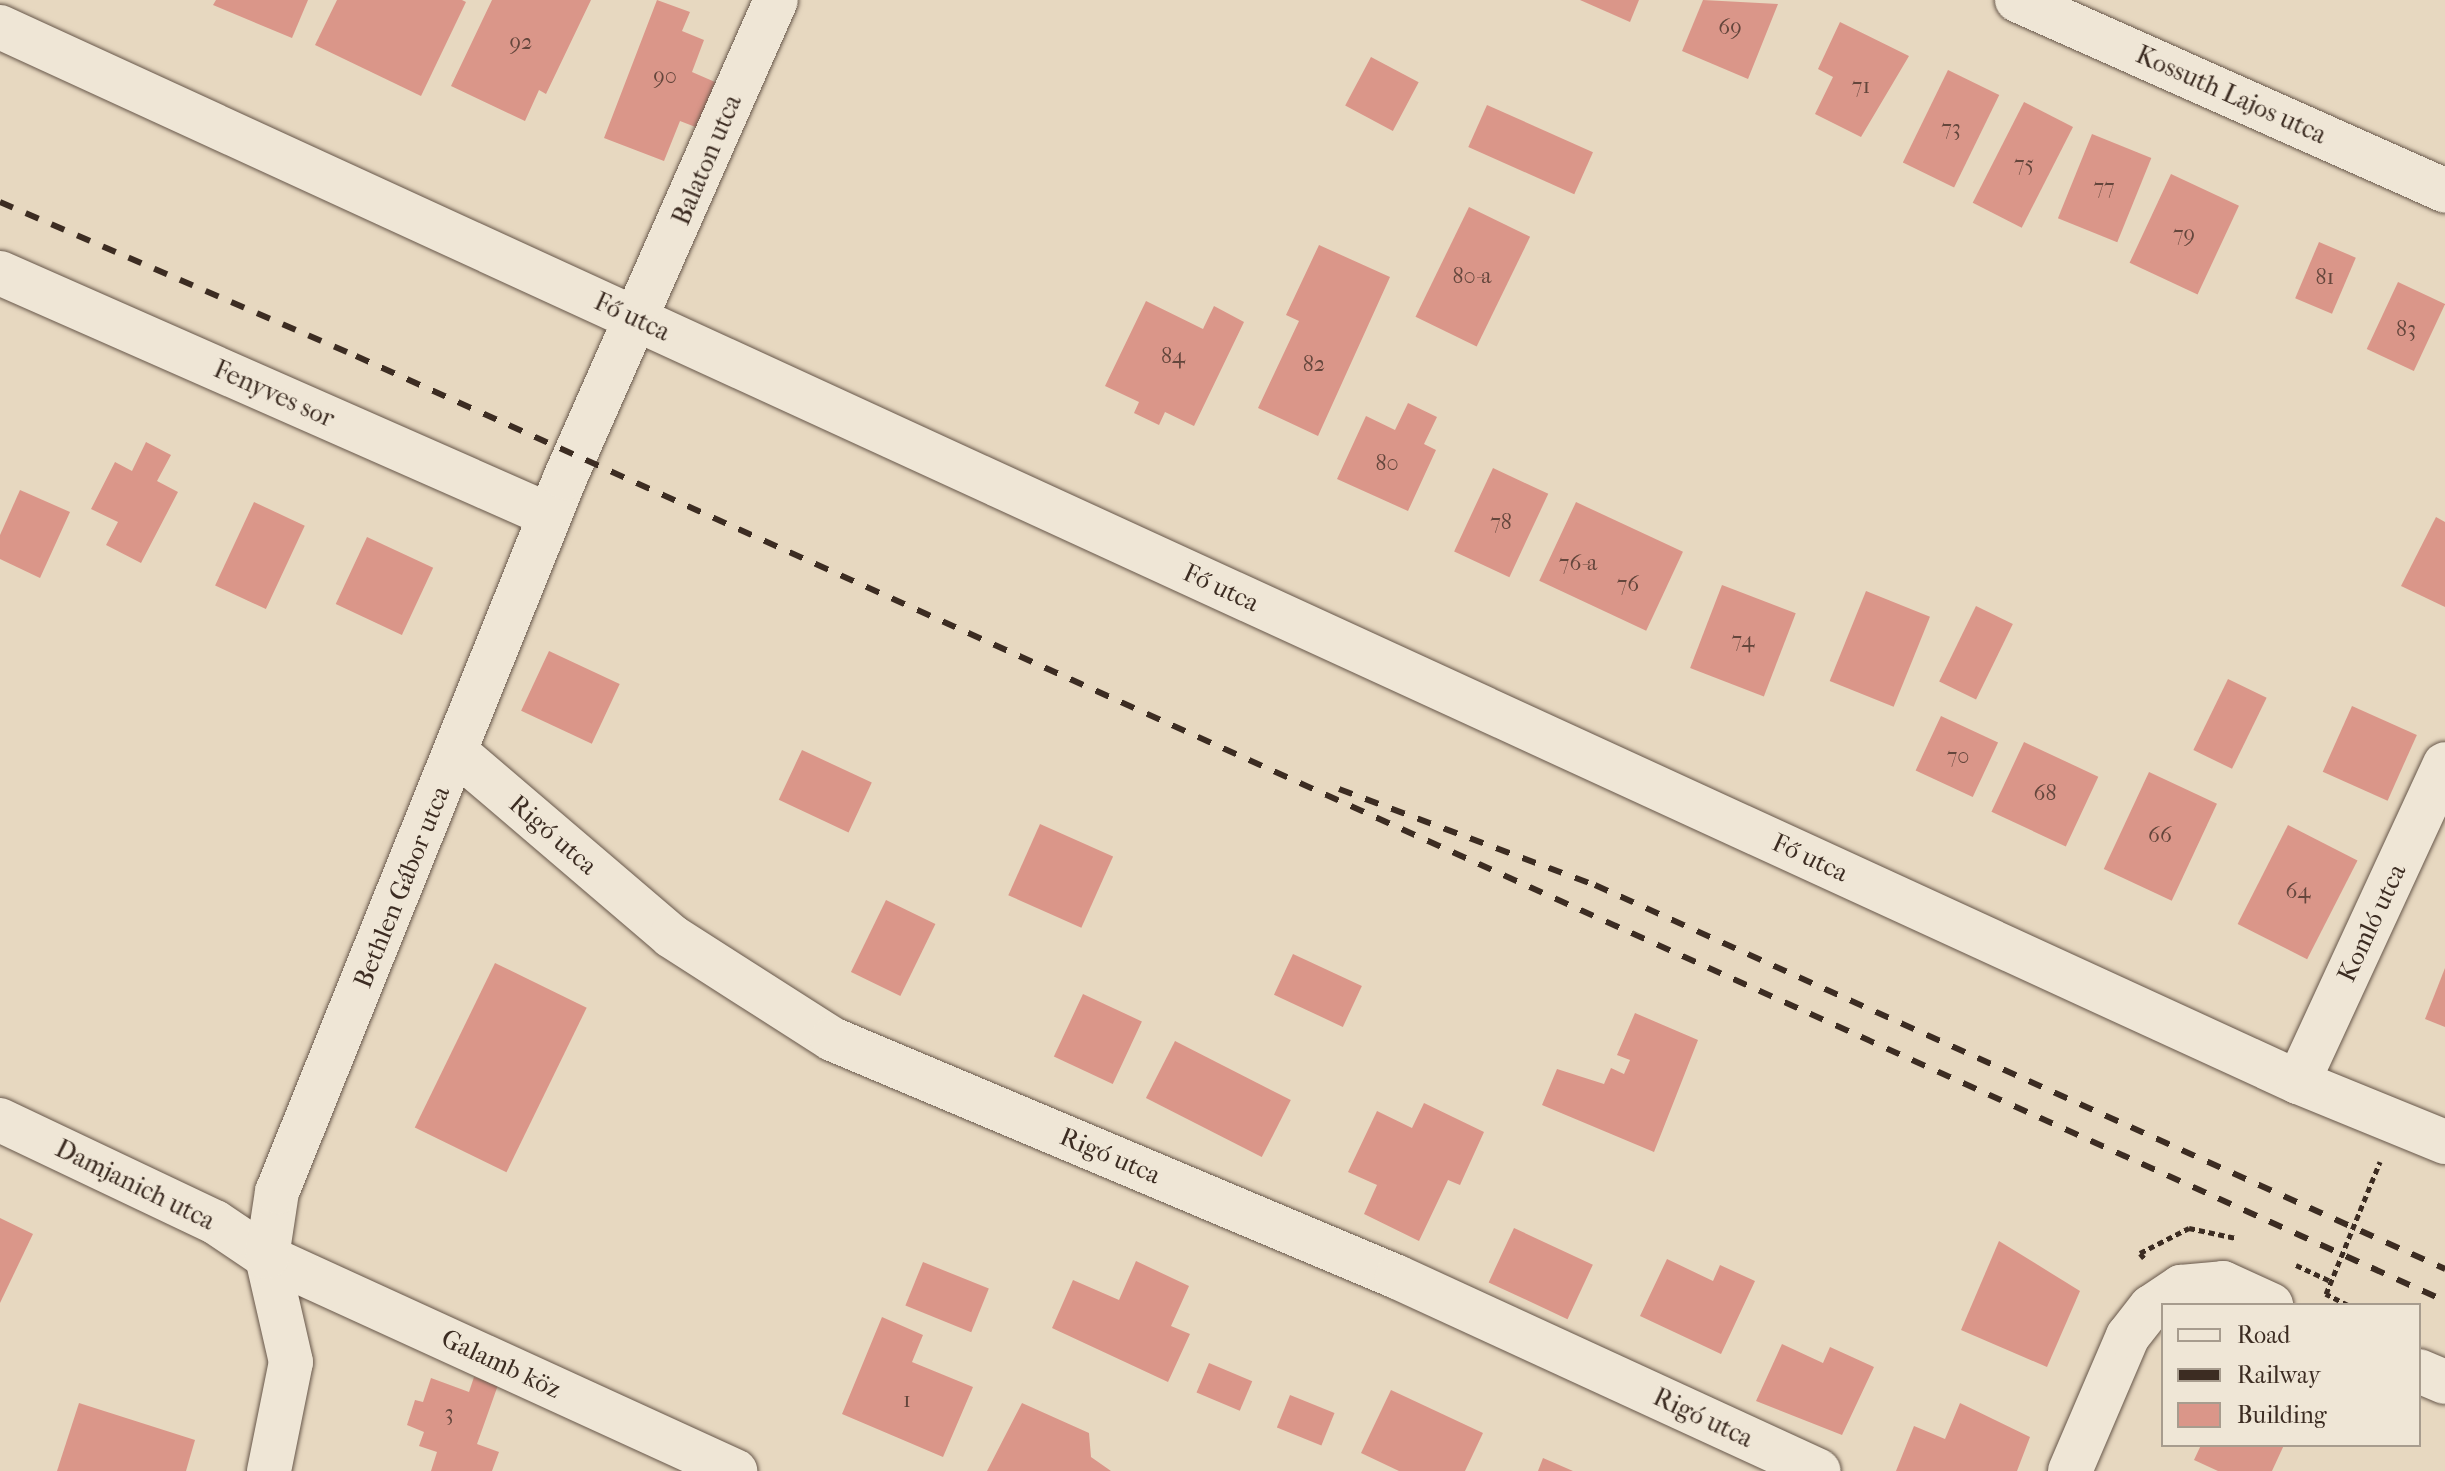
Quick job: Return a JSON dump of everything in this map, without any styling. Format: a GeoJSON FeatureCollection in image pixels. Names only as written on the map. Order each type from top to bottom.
{"type":"FeatureCollection","features":[{"type":"Feature","properties":{"kind":"street","name":"Balaton utca"},"geometry":{"type":"LineString","coordinates":[[638,320],[776,0]]}},
{"type":"Feature","properties":{"kind":"street","name":"Kossuth Lajos utca"},"geometry":{"type":"LineString","coordinates":[[2017,0],[2445,191]]}},
{"type":"Feature","properties":{"kind":"street","name":"Fő utca"},"geometry":{"type":"LineString","coordinates":[[0,27],[2298,1082],[2398,1120],[2445,1142]]}},
{"type":"Feature","properties":{"kind":"street","name":"Fenyves sor"},"geometry":{"type":"LineString","coordinates":[[0,273],[549,515]]}},
{"type":"Feature","properties":{"kind":"street","name":"Bethlen Gábor utca"},"geometry":{"type":"LineString","coordinates":[[269,1471],[291,1362],[267,1257],[277,1192],[457,753],[549,515],[638,320]]}},
{"type":"Feature","properties":{"kind":"street","name":"Rigó utca"},"geometry":{"type":"LineString","coordinates":[[457,753],[671,936],[832,1039],[1397,1277],[1818,1471]]}},
{"type":"Feature","properties":{"kind":"street","name":"Komló utca"},"geometry":{"type":"LineString","coordinates":[[2298,1082],[2445,764]]}},
{"type":"Feature","properties":{"kind":"street","name":"Damjanich utca"},"geometry":{"type":"LineString","coordinates":[[0,1120],[215,1222],[267,1257]]}},
{"type":"Feature","properties":{"kind":"street","name":"Galamb köz"},"geometry":{"type":"LineString","coordinates":[[267,1257],[735,1471]]}},
{"type":"Feature","properties":{"kind":"street"},"geometry":{"type":"LineString","coordinates":[[2070,1471],[2128,1336],[2151,1307],[2181,1287],[2223,1283],[2267,1303]]}},
{"type":"Feature","properties":{"kind":"street"},"geometry":{"type":"LineString","coordinates":[[2421,1372],[2445,1382]]}},
{"type":"Feature","properties":{"kind":"path"},"geometry":{"type":"LineString","coordinates":[[2344,1303],[2326,1294],[2328,1287],[2398,1120]]}},
{"type":"Feature","properties":{"kind":"building"},"geometry":{"type":"Polygon","coordinates":[[[216,0],[308,0],[292,38],[213,5],[216,0]]]}},
{"type":"Feature","properties":{"kind":"building"},"geometry":{"type":"Polygon","coordinates":[[[337,0],[466,2],[421,96],[315,45],[337,0]]]}},
{"type":"Feature","properties":{"kind":"building"},"geometry":{"type":"Polygon","coordinates":[[[492,0],[591,0],[546,94],[539,90],[525,121],[451,86],[492,0]]]}},
{"type":"Feature","properties":{"kind":"building"},"geometry":{"type":"Polygon","coordinates":[[[657,0],[690,12],[682,31],[704,40],[692,72],[715,82],[698,128],[680,121],[664,161],[604,138],[657,0]]]}},
{"type":"Feature","properties":{"kind":"building"},"geometry":{"type":"Polygon","coordinates":[[[1580,0],[1639,0],[1630,22],[1580,0]]]}},
{"type":"Feature","properties":{"kind":"building"},"geometry":{"type":"Polygon","coordinates":[[[1703,0],[1778,4],[1748,79],[1682,51],[1703,0]]]}},
{"type":"Feature","properties":{"kind":"building"},"geometry":{"type":"Polygon","coordinates":[[[1840,22],[1909,56],[1861,137],[1815,114],[1833,77],[1818,69],[1840,22]]]}},
{"type":"Feature","properties":{"kind":"building"},"geometry":{"type":"Polygon","coordinates":[[[1371,57],[1419,82],[1393,131],[1345,106],[1371,57]]]}},
{"type":"Feature","properties":{"kind":"building"},"geometry":{"type":"Polygon","coordinates":[[[1948,70],[1999,95],[1954,188],[1903,163],[1948,70]]]}},
{"type":"Feature","properties":{"kind":"building"},"geometry":{"type":"Polygon","coordinates":[[[2024,102],[2073,127],[2022,228],[1973,203],[2024,102]]]}},
{"type":"Feature","properties":{"kind":"building"},"geometry":{"type":"Polygon","coordinates":[[[1487,105],[1593,152],[1574,194],[1468,147],[1487,105]]]}},
{"type":"Feature","properties":{"kind":"building"},"geometry":{"type":"Polygon","coordinates":[[[2092,134],[2151,158],[2117,242],[2058,218],[2092,134]]]}},
{"type":"Feature","properties":{"kind":"building"},"geometry":{"type":"Polygon","coordinates":[[[2171,174],[2239,206],[2198,295],[2130,263],[2171,174]]]}},
{"type":"Feature","properties":{"kind":"building"},"geometry":{"type":"Polygon","coordinates":[[[1469,207],[1530,237],[1477,346],[1416,317],[1469,207]]]}},
{"type":"Feature","properties":{"kind":"building"},"geometry":{"type":"Polygon","coordinates":[[[2319,242],[2356,258],[2332,314],[2295,298],[2319,242]]]}},
{"type":"Feature","properties":{"kind":"building"},"geometry":{"type":"Polygon","coordinates":[[[1319,245],[1390,277],[1318,436],[1258,408],[1299,321],[1286,315],[1319,245]]]}},
{"type":"Feature","properties":{"kind":"building"},"geometry":{"type":"Polygon","coordinates":[[[2398,282],[2445,304],[2414,371],[2367,349],[2398,282]]]}},
{"type":"Feature","properties":{"kind":"building"},"geometry":{"type":"Polygon","coordinates":[[[1146,301],[1203,329],[1214,306],[1244,322],[1194,426],[1165,412],[1159,425],[1134,413],[1139,402],[1105,386],[1146,301]]]}},
{"type":"Feature","properties":{"kind":"building"},"geometry":{"type":"Polygon","coordinates":[[[1408,403],[1437,417],[1424,444],[1436,450],[1408,511],[1337,479],[1366,416],[1395,430],[1408,403]]]}},
{"type":"Feature","properties":{"kind":"building"},"geometry":{"type":"Polygon","coordinates":[[[146,442],[171,455],[157,481],[178,492],[141,563],[106,545],[118,522],[91,509],[115,462],[132,471],[146,442]]]}},
{"type":"Feature","properties":{"kind":"building"},"geometry":{"type":"Polygon","coordinates":[[[1493,468],[1548,494],[1509,577],[1454,551],[1493,468]]]}},
{"type":"Feature","properties":{"kind":"building"},"geometry":{"type":"Polygon","coordinates":[[[20,490],[70,512],[40,578],[0,559],[0,535],[20,490]]]}},
{"type":"Feature","properties":{"kind":"building"},"geometry":{"type":"Polygon","coordinates":[[[254,502],[305,526],[266,609],[215,585],[254,502]]]}},
{"type":"Feature","properties":{"kind":"building"},"geometry":{"type":"Polygon","coordinates":[[[1576,502],[1683,552],[1646,631],[1539,581],[1576,502]]]}},
{"type":"Feature","properties":{"kind":"building"},"geometry":{"type":"Polygon","coordinates":[[[2436,517],[2445,522],[2445,607],[2401,586],[2436,517]]]}},
{"type":"Feature","properties":{"kind":"building"},"geometry":{"type":"Polygon","coordinates":[[[367,537],[433,568],[402,635],[336,604],[367,537]]]}},
{"type":"Feature","properties":{"kind":"building"},"geometry":{"type":"Polygon","coordinates":[[[1722,585],[1796,613],[1764,696],[1690,668],[1722,585]]]}},
{"type":"Feature","properties":{"kind":"building"},"geometry":{"type":"Polygon","coordinates":[[[1866,591],[1930,617],[1894,707],[1830,681],[1866,591]]]}},
{"type":"Feature","properties":{"kind":"building"},"geometry":{"type":"Polygon","coordinates":[[[1976,606],[2013,624],[1976,699],[1939,681],[1976,606]]]}},
{"type":"Feature","properties":{"kind":"building"},"geometry":{"type":"Polygon","coordinates":[[[549,651],[620,684],[592,744],[521,711],[549,651]]]}},
{"type":"Feature","properties":{"kind":"building"},"geometry":{"type":"Polygon","coordinates":[[[2228,679],[2267,698],[2232,769],[2193,750],[2228,679]]]}},
{"type":"Feature","properties":{"kind":"building"},"geometry":{"type":"Polygon","coordinates":[[[2352,706],[2417,735],[2388,801],[2323,772],[2352,706]]]}},
{"type":"Feature","properties":{"kind":"building"},"geometry":{"type":"Polygon","coordinates":[[[1941,716],[1998,743],[1973,797],[1916,770],[1941,716]]]}},
{"type":"Feature","properties":{"kind":"building"},"geometry":{"type":"Polygon","coordinates":[[[2024,742],[2098,777],[2066,846],[1991,812],[2024,742]]]}},
{"type":"Feature","properties":{"kind":"building"},"geometry":{"type":"Polygon","coordinates":[[[802,750],[872,783],[849,832],[779,800],[802,750]]]}},
{"type":"Feature","properties":{"kind":"building"},"geometry":{"type":"Polygon","coordinates":[[[2149,772],[2217,804],[2172,901],[2104,869],[2149,772]]]}},
{"type":"Feature","properties":{"kind":"building"},"geometry":{"type":"Polygon","coordinates":[[[1040,824],[1113,857],[1081,928],[1008,895],[1040,824]]]}},
{"type":"Feature","properties":{"kind":"building"},"geometry":{"type":"Polygon","coordinates":[[[2288,825],[2357,860],[2307,959],[2238,924],[2288,825]]]}},
{"type":"Feature","properties":{"kind":"building"},"geometry":{"type":"Polygon","coordinates":[[[886,900],[935,924],[900,996],[851,972],[886,900]]]}},
{"type":"Feature","properties":{"kind":"building"},"geometry":{"type":"Polygon","coordinates":[[[1293,954],[1362,986],[1343,1027],[1274,995],[1293,954]]]}},
{"type":"Feature","properties":{"kind":"building"},"geometry":{"type":"Polygon","coordinates":[[[495,963],[587,1008],[506,1172],[415,1127],[495,963]]]}},
{"type":"Feature","properties":{"kind":"building"},"geometry":{"type":"Polygon","coordinates":[[[2445,968],[2445,1027],[2425,1019],[2445,968]]]}},
{"type":"Feature","properties":{"kind":"building"},"geometry":{"type":"Polygon","coordinates":[[[1083,994],[1142,1021],[1113,1084],[1054,1057],[1083,994]]]}},
{"type":"Feature","properties":{"kind":"building"},"geometry":{"type":"Polygon","coordinates":[[[1635,1013],[1698,1040],[1654,1152],[1542,1105],[1557,1069],[1604,1084],[1611,1068],[1624,1074],[1630,1060],[1617,1055],[1635,1013]]]}},
{"type":"Feature","properties":{"kind":"building"},"geometry":{"type":"Polygon","coordinates":[[[1175,1041],[1291,1100],[1262,1157],[1146,1098],[1175,1041]]]}},
{"type":"Feature","properties":{"kind":"building"},"geometry":{"type":"Polygon","coordinates":[[[1424,1103],[1484,1132],[1460,1185],[1448,1180],[1419,1241],[1364,1214],[1377,1185],[1348,1172],[1377,1111],[1412,1128],[1424,1103]]]}},
{"type":"Feature","properties":{"kind":"building"},"geometry":{"type":"Polygon","coordinates":[[[0,1218],[33,1234],[0,1303],[0,1218]]]}},
{"type":"Feature","properties":{"kind":"building"},"geometry":{"type":"Polygon","coordinates":[[[1514,1228],[1593,1265],[1567,1319],[1489,1282],[1514,1228]]]}},
{"type":"Feature","properties":{"kind":"building"},"geometry":{"type":"Polygon","coordinates":[[[1999,1241],[2080,1291],[2047,1367],[1961,1330],[1999,1241]]]}},
{"type":"Feature","properties":{"kind":"building"},"geometry":{"type":"Polygon","coordinates":[[[1667,1259],[1713,1281],[1720,1265],[1755,1281],[1721,1354],[1640,1316],[1667,1259]]]}},
{"type":"Feature","properties":{"kind":"building"},"geometry":{"type":"Polygon","coordinates":[[[1136,1261],[1189,1286],[1171,1326],[1190,1334],[1168,1382],[1052,1328],[1073,1280],[1119,1300],[1136,1261]]]}},
{"type":"Feature","properties":{"kind":"building"},"geometry":{"type":"Polygon","coordinates":[[[923,1262],[989,1289],[971,1332],[905,1306],[923,1262]]]}},
{"type":"Feature","properties":{"kind":"building"},"geometry":{"type":"Polygon","coordinates":[[[882,1317],[923,1335],[912,1362],[973,1387],[943,1457],[842,1414],[882,1317]]]}},
{"type":"Feature","properties":{"kind":"building"},"geometry":{"type":"Polygon","coordinates":[[[1782,1344],[1823,1363],[1830,1347],[1874,1367],[1842,1435],[1756,1401],[1782,1344]]]}},
{"type":"Feature","properties":{"kind":"building"},"geometry":{"type":"Polygon","coordinates":[[[1209,1363],[1252,1381],[1240,1411],[1196,1392],[1209,1363]]]}},
{"type":"Feature","properties":{"kind":"building"},"geometry":{"type":"Polygon","coordinates":[[[474,1377],[498,1385],[477,1444],[499,1452],[492,1471],[431,1471],[437,1452],[419,1446],[424,1432],[407,1425],[415,1400],[423,1402],[431,1378],[469,1392],[474,1377]]]}},
{"type":"Feature","properties":{"kind":"building"},"geometry":{"type":"Polygon","coordinates":[[[1391,1390],[1483,1433],[1465,1471],[1399,1471],[1361,1453],[1391,1390]]]}},
{"type":"Feature","properties":{"kind":"building"},"geometry":{"type":"Polygon","coordinates":[[[1290,1395],[1335,1413],[1321,1445],[1277,1427],[1290,1395]]]}},
{"type":"Feature","properties":{"kind":"building"},"geometry":{"type":"Polygon","coordinates":[[[79,1403],[195,1440],[186,1471],[57,1471],[79,1403]]]}},
{"type":"Feature","properties":{"kind":"building"},"geometry":{"type":"Polygon","coordinates":[[[1022,1403],[1089,1433],[1091,1457],[1111,1471],[987,1471],[1022,1403]]]}},
{"type":"Feature","properties":{"kind":"building"},"geometry":{"type":"Polygon","coordinates":[[[1960,1403],[2030,1437],[2017,1471],[1896,1471],[1914,1426],[1945,1439],[1960,1403]]]}},
{"type":"Feature","properties":{"kind":"building"},"geometry":{"type":"Polygon","coordinates":[[[2200,1447],[2283,1447],[2272,1471],[2218,1471],[2194,1460],[2200,1447]]]}},
{"type":"Feature","properties":{"kind":"building"},"geometry":{"type":"Polygon","coordinates":[[[1543,1458],[1573,1471],[1538,1471],[1543,1458]]]}},
{"type":"Feature","properties":{"kind":"railway"},"geometry":{"type":"LineString","coordinates":[[0,202],[356,356],[2445,1301]]}},
{"type":"Feature","properties":{"kind":"railway"},"geometry":{"type":"LineString","coordinates":[[1339,789],[1595,885],[2445,1269]]}}]}
